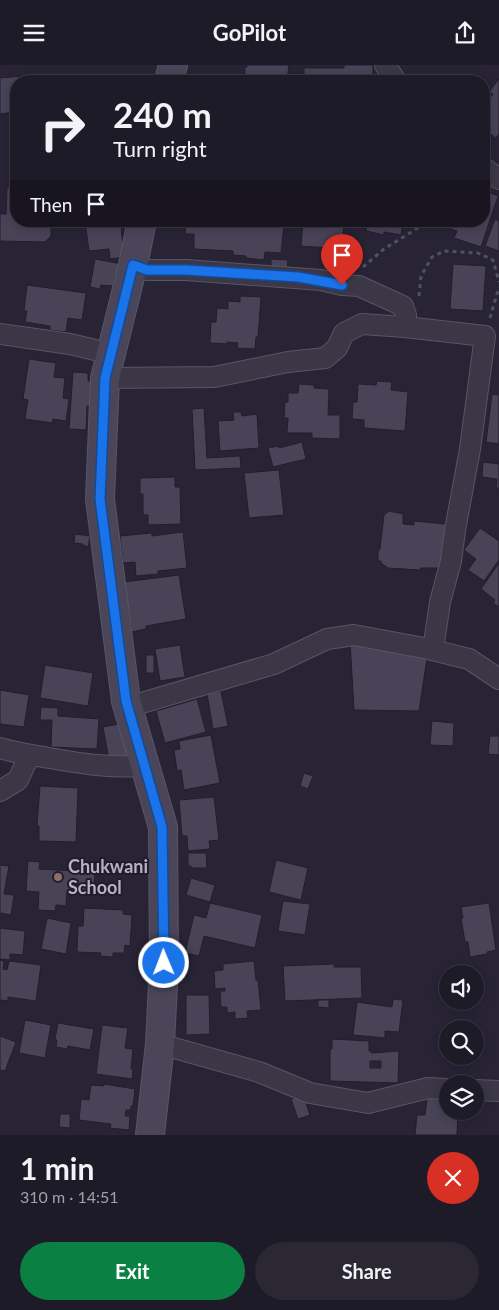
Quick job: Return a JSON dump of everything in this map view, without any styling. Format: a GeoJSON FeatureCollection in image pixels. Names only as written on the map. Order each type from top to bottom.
{"type":"FeatureCollection","features":[{"type":"Feature","properties":{"kind":"street"},"geometry":{"type":"LineString","coordinates":[[141,227],[109,366],[100,499],[128,707],[162,827],[164,963],[160,1044],[150,1135]]}},
{"type":"Feature","properties":{"kind":"street"},"geometry":{"type":"LineString","coordinates":[[133,265],[147,270],[186,270],[298,277],[359,286],[403,306],[411,328]]}},
{"type":"Feature","properties":{"kind":"street"},"geometry":{"type":"LineString","coordinates":[[0,334],[70,344],[109,366],[214,377],[288,362],[325,358],[337,347],[344,333],[362,324],[485,336],[470,449],[454,530],[451,561],[440,601],[433,650]]}},
{"type":"Feature","properties":{"kind":"street"},"geometry":{"type":"LineString","coordinates":[[128,707],[274,664],[327,639],[354,635],[469,659],[499,679]]}},
{"type":"Feature","properties":{"kind":"street"},"geometry":{"type":"LineString","coordinates":[[0,748],[29,756],[92,766],[145,766]]}},
{"type":"Feature","properties":{"kind":"street"},"geometry":{"type":"LineString","coordinates":[[0,791],[18,780],[29,756]]}},
{"type":"Feature","properties":{"kind":"street"},"geometry":{"type":"LineString","coordinates":[[160,1044],[258,1072],[310,1093],[368,1103],[428,1088],[439,1089]]}},
{"type":"Feature","properties":{"kind":"street"},"geometry":{"type":"LineString","coordinates":[[484,1090],[499,1091]]}},
{"type":"Feature","properties":{"kind":"path"},"geometry":{"type":"LineString","coordinates":[[342,285],[384,249],[421,227]]}},
{"type":"Feature","properties":{"kind":"path"},"geometry":{"type":"LineString","coordinates":[[411,328],[416,314],[422,276],[432,257],[444,251],[478,253],[493,260],[499,282]]}},
{"type":"Feature","properties":{"kind":"path"},"geometry":{"type":"LineString","coordinates":[[485,336],[499,287]]}},
{"type":"Feature","properties":{"kind":"building"},"geometry":{"type":"Polygon","coordinates":[[[247,65],[289,65],[288,75],[244,75],[245,67],[247,65]]]}},
{"type":"Feature","properties":{"kind":"building"},"geometry":{"type":"Polygon","coordinates":[[[344,65],[373,65],[373,75],[304,75],[304,68],[344,68],[344,65]]]}},
{"type":"Feature","properties":{"kind":"building"},"geometry":{"type":"Polygon","coordinates":[[[10,77],[10,113],[0,114],[0,78],[10,77]]]}},
{"type":"Feature","properties":{"kind":"building"},"geometry":{"type":"Polygon","coordinates":[[[499,79],[499,134],[496,138],[490,134],[490,98],[493,94],[490,91],[499,79]]]}},
{"type":"Feature","properties":{"kind":"building"},"geometry":{"type":"Polygon","coordinates":[[[7,187],[10,187],[10,227],[51,227],[51,236],[45,242],[0,241],[0,214],[6,214],[7,187]]]}},
{"type":"Feature","properties":{"kind":"building"},"geometry":{"type":"Polygon","coordinates":[[[490,193],[498,196],[490,220],[490,193]]]}},
{"type":"Feature","properties":{"kind":"building"},"geometry":{"type":"Polygon","coordinates":[[[495,219],[499,221],[499,251],[485,246],[495,219]]]}},
{"type":"Feature","properties":{"kind":"building"},"geometry":{"type":"Polygon","coordinates":[[[86,227],[121,227],[124,257],[110,259],[109,249],[89,251],[86,227]]]}},
{"type":"Feature","properties":{"kind":"building"},"geometry":{"type":"Polygon","coordinates":[[[186,227],[284,227],[281,253],[265,252],[264,260],[233,255],[233,251],[194,249],[194,234],[185,234],[186,227]]]}},
{"type":"Feature","properties":{"kind":"building"},"geometry":{"type":"Polygon","coordinates":[[[303,227],[344,227],[342,249],[301,246],[303,227]]]}},
{"type":"Feature","properties":{"kind":"building"},"geometry":{"type":"Polygon","coordinates":[[[367,227],[402,227],[401,235],[384,232],[384,235],[366,231],[367,227]]]}},
{"type":"Feature","properties":{"kind":"building"},"geometry":{"type":"Polygon","coordinates":[[[452,227],[488,227],[481,247],[454,238],[457,231],[451,229],[452,227]]]}},
{"type":"Feature","properties":{"kind":"building"},"geometry":{"type":"Polygon","coordinates":[[[95,259],[122,264],[119,277],[115,276],[114,286],[101,285],[100,289],[90,287],[95,259]]]}},
{"type":"Feature","properties":{"kind":"building"},"geometry":{"type":"Polygon","coordinates":[[[271,259],[288,260],[287,271],[271,270],[271,259]]]}},
{"type":"Feature","properties":{"kind":"building"},"geometry":{"type":"Polygon","coordinates":[[[453,264],[486,266],[483,311],[450,309],[453,264]]]}},
{"type":"Feature","properties":{"kind":"building"},"geometry":{"type":"Polygon","coordinates":[[[27,285],[86,293],[82,320],[68,318],[66,332],[50,330],[50,326],[25,322],[27,311],[24,311],[27,285]]]}},
{"type":"Feature","properties":{"kind":"building"},"geometry":{"type":"Polygon","coordinates":[[[240,296],[261,297],[258,337],[256,337],[255,349],[237,348],[238,343],[210,343],[211,322],[216,322],[217,308],[228,309],[228,301],[240,302],[240,296]]]}},
{"type":"Feature","properties":{"kind":"building"},"geometry":{"type":"Polygon","coordinates":[[[29,359],[56,363],[54,377],[65,378],[63,398],[69,399],[66,421],[53,419],[52,423],[25,419],[28,400],[23,399],[29,359]]]}},
{"type":"Feature","properties":{"kind":"building"},"geometry":{"type":"Polygon","coordinates":[[[73,372],[88,373],[88,381],[93,381],[91,406],[87,406],[86,430],[69,429],[73,372]]]}},
{"type":"Feature","properties":{"kind":"building"},"geometry":{"type":"Polygon","coordinates":[[[377,381],[392,382],[391,390],[408,392],[405,431],[364,428],[364,420],[352,419],[353,402],[357,402],[358,384],[376,385],[377,381]]]}},
{"type":"Feature","properties":{"kind":"building"},"geometry":{"type":"Polygon","coordinates":[[[299,384],[329,389],[328,415],[340,415],[340,439],[312,438],[312,433],[287,433],[288,418],[284,418],[285,402],[288,402],[288,393],[298,393],[299,384]]]}},
{"type":"Feature","properties":{"kind":"building"},"geometry":{"type":"Polygon","coordinates":[[[492,394],[499,395],[499,444],[486,442],[492,394]]]}},
{"type":"Feature","properties":{"kind":"building"},"geometry":{"type":"Polygon","coordinates":[[[204,408],[207,458],[240,456],[241,468],[195,470],[192,409],[204,408]]]}},
{"type":"Feature","properties":{"kind":"building"},"geometry":{"type":"Polygon","coordinates":[[[233,412],[241,412],[242,416],[257,414],[259,448],[220,451],[218,421],[234,420],[233,412]]]}},
{"type":"Feature","properties":{"kind":"building"},"geometry":{"type":"Polygon","coordinates":[[[302,442],[306,459],[273,467],[268,448],[278,446],[279,448],[302,442]]]}},
{"type":"Feature","properties":{"kind":"building"},"geometry":{"type":"Polygon","coordinates":[[[483,462],[499,464],[499,488],[496,488],[497,479],[482,477],[483,462]]]}},
{"type":"Feature","properties":{"kind":"building"},"geometry":{"type":"Polygon","coordinates":[[[279,470],[284,515],[249,518],[244,473],[279,470]]]}},
{"type":"Feature","properties":{"kind":"building"},"geometry":{"type":"Polygon","coordinates":[[[175,477],[175,487],[180,487],[181,524],[148,525],[148,515],[143,515],[143,494],[140,494],[140,478],[175,477]]]}},
{"type":"Feature","properties":{"kind":"building"},"geometry":{"type":"Polygon","coordinates":[[[389,511],[403,514],[403,524],[414,525],[414,521],[446,524],[443,565],[439,568],[421,568],[420,570],[388,568],[381,561],[378,561],[384,515],[389,511]]]}},
{"type":"Feature","properties":{"kind":"building"},"geometry":{"type":"Polygon","coordinates":[[[480,528],[499,541],[499,560],[484,581],[468,570],[476,559],[464,550],[480,528]]]}},
{"type":"Feature","properties":{"kind":"building"},"geometry":{"type":"Polygon","coordinates":[[[183,532],[187,568],[158,571],[158,574],[136,576],[135,562],[123,563],[120,536],[152,533],[152,536],[183,532]]]}},
{"type":"Feature","properties":{"kind":"building"},"geometry":{"type":"Polygon","coordinates":[[[75,534],[90,536],[88,547],[83,544],[74,543],[75,534]]]}},
{"type":"Feature","properties":{"kind":"building"},"geometry":{"type":"Polygon","coordinates":[[[499,563],[499,607],[493,603],[495,600],[481,589],[499,563]]]}},
{"type":"Feature","properties":{"kind":"building"},"geometry":{"type":"Polygon","coordinates":[[[179,575],[186,619],[146,626],[146,629],[132,632],[124,582],[179,575]]]}},
{"type":"Feature","properties":{"kind":"building"},"geometry":{"type":"Polygon","coordinates":[[[350,640],[427,658],[419,711],[354,710],[350,640]]]}},
{"type":"Feature","properties":{"kind":"building"},"geometry":{"type":"Polygon","coordinates":[[[180,645],[185,677],[160,681],[155,649],[180,645]]]}},
{"type":"Feature","properties":{"kind":"building"},"geometry":{"type":"Polygon","coordinates":[[[146,655],[154,655],[154,673],[146,673],[146,655]]]}},
{"type":"Feature","properties":{"kind":"building"},"geometry":{"type":"Polygon","coordinates":[[[45,665],[93,673],[88,706],[40,698],[45,665]]]}},
{"type":"Feature","properties":{"kind":"building"},"geometry":{"type":"Polygon","coordinates":[[[0,690],[29,695],[24,727],[0,724],[0,690]]]}},
{"type":"Feature","properties":{"kind":"building"},"geometry":{"type":"Polygon","coordinates":[[[221,691],[228,726],[213,729],[207,694],[221,691]]]}},
{"type":"Feature","properties":{"kind":"building"},"geometry":{"type":"Polygon","coordinates":[[[197,699],[206,732],[165,743],[156,711],[197,699]]]}},
{"type":"Feature","properties":{"kind":"building"},"geometry":{"type":"Polygon","coordinates":[[[41,707],[58,708],[58,716],[99,719],[97,749],[51,747],[52,720],[40,720],[41,707]]]}},
{"type":"Feature","properties":{"kind":"building"},"geometry":{"type":"Polygon","coordinates":[[[432,721],[454,723],[453,746],[430,745],[432,721]]]}},
{"type":"Feature","properties":{"kind":"building"},"geometry":{"type":"Polygon","coordinates":[[[124,723],[131,756],[109,760],[103,727],[124,723]]]}},
{"type":"Feature","properties":{"kind":"building"},"geometry":{"type":"Polygon","coordinates":[[[211,735],[220,783],[184,790],[181,770],[177,771],[174,750],[180,749],[179,741],[211,735]]]}},
{"type":"Feature","properties":{"kind":"building"},"geometry":{"type":"Polygon","coordinates":[[[490,736],[499,736],[499,755],[488,754],[490,736]]]}},
{"type":"Feature","properties":{"kind":"building"},"geometry":{"type":"Polygon","coordinates":[[[304,773],[313,776],[308,789],[300,786],[304,773]]]}},
{"type":"Feature","properties":{"kind":"building"},"geometry":{"type":"Polygon","coordinates":[[[40,786],[78,788],[76,842],[39,841],[39,826],[37,826],[40,786]]]}},
{"type":"Feature","properties":{"kind":"building"},"geometry":{"type":"Polygon","coordinates":[[[214,797],[219,840],[209,841],[210,849],[188,851],[187,836],[182,836],[179,800],[214,797]]]}},
{"type":"Feature","properties":{"kind":"building"},"geometry":{"type":"Polygon","coordinates":[[[188,853],[206,853],[207,868],[191,868],[191,866],[188,866],[188,853]]]}},
{"type":"Feature","properties":{"kind":"building"},"geometry":{"type":"Polygon","coordinates":[[[276,860],[308,868],[301,900],[269,892],[276,860]]]}},
{"type":"Feature","properties":{"kind":"building"},"geometry":{"type":"Polygon","coordinates":[[[28,861],[40,862],[39,869],[95,872],[94,892],[67,891],[66,906],[56,905],[55,911],[38,910],[39,892],[26,891],[28,861]]]}},
{"type":"Feature","properties":{"kind":"building"},"geometry":{"type":"Polygon","coordinates":[[[0,865],[9,866],[4,894],[14,895],[11,915],[0,913],[0,865]]]}},
{"type":"Feature","properties":{"kind":"building"},"geometry":{"type":"Polygon","coordinates":[[[191,878],[215,885],[210,902],[186,895],[191,878]]]}},
{"type":"Feature","properties":{"kind":"building"},"geometry":{"type":"Polygon","coordinates":[[[283,901],[310,904],[305,935],[278,931],[283,901]]]}},
{"type":"Feature","properties":{"kind":"building"},"geometry":{"type":"Polygon","coordinates":[[[210,903],[262,915],[255,948],[204,936],[199,956],[185,953],[194,915],[206,918],[210,903]]]}},
{"type":"Feature","properties":{"kind":"building"},"geometry":{"type":"Polygon","coordinates":[[[489,903],[496,950],[487,952],[487,954],[470,957],[468,942],[465,942],[461,907],[489,903]]]}},
{"type":"Feature","properties":{"kind":"building"},"geometry":{"type":"Polygon","coordinates":[[[84,908],[123,910],[123,914],[132,915],[130,946],[125,945],[124,953],[113,953],[113,957],[100,956],[101,953],[77,952],[78,926],[83,926],[84,908]]]}},
{"type":"Feature","properties":{"kind":"building"},"geometry":{"type":"Polygon","coordinates":[[[47,918],[71,923],[66,954],[41,949],[47,918]]]}},
{"type":"Feature","properties":{"kind":"building"},"geometry":{"type":"Polygon","coordinates":[[[0,928],[25,931],[23,955],[10,954],[10,960],[0,959],[0,928]]]}},
{"type":"Feature","properties":{"kind":"building"},"geometry":{"type":"Polygon","coordinates":[[[0,960],[4,961],[3,969],[7,970],[9,961],[41,965],[36,1001],[8,997],[8,1001],[0,1000],[0,960]]]}},
{"type":"Feature","properties":{"kind":"building"},"geometry":{"type":"Polygon","coordinates":[[[254,961],[261,1010],[247,1011],[248,1018],[235,1019],[235,1012],[227,1013],[227,1007],[221,1007],[220,991],[225,991],[225,988],[215,989],[214,971],[223,970],[223,964],[254,961]]]}},
{"type":"Feature","properties":{"kind":"building"},"geometry":{"type":"Polygon","coordinates":[[[334,964],[334,967],[361,967],[362,998],[285,1001],[283,966],[334,964]]]}},
{"type":"Feature","properties":{"kind":"building"},"geometry":{"type":"Polygon","coordinates":[[[186,995],[209,995],[210,1034],[186,1035],[186,995]]]}},
{"type":"Feature","properties":{"kind":"building"},"geometry":{"type":"Polygon","coordinates":[[[393,999],[403,1000],[399,1032],[385,1031],[385,1038],[353,1035],[357,1002],[392,1007],[393,999]]]}},
{"type":"Feature","properties":{"kind":"building"},"geometry":{"type":"Polygon","coordinates":[[[318,1000],[329,1000],[329,1008],[318,1007],[318,1000]]]}},
{"type":"Feature","properties":{"kind":"building"},"geometry":{"type":"Polygon","coordinates":[[[25,1020],[51,1025],[45,1058],[19,1053],[25,1020]]]}},
{"type":"Feature","properties":{"kind":"building"},"geometry":{"type":"Polygon","coordinates":[[[58,1023],[94,1029],[90,1050],[68,1046],[67,1049],[56,1047],[57,1040],[55,1039],[58,1023]]]}},
{"type":"Feature","properties":{"kind":"building"},"geometry":{"type":"Polygon","coordinates":[[[102,1025],[128,1028],[125,1048],[133,1049],[132,1079],[96,1074],[102,1025]]]}},
{"type":"Feature","properties":{"kind":"building"},"geometry":{"type":"Polygon","coordinates":[[[0,1036],[16,1042],[5,1071],[0,1070],[0,1036]]]}},
{"type":"Feature","properties":{"kind":"building"},"geometry":{"type":"Polygon","coordinates":[[[332,1039],[369,1041],[369,1051],[371,1053],[399,1051],[398,1083],[330,1081],[330,1049],[332,1049],[332,1039]],[[370,1061],[370,1068],[381,1068],[381,1061],[370,1061]]]}},
{"type":"Feature","properties":{"kind":"building"},"geometry":{"type":"Polygon","coordinates":[[[104,1084],[135,1089],[133,1106],[131,1106],[131,1110],[126,1110],[125,1116],[130,1116],[129,1130],[110,1128],[111,1124],[79,1120],[81,1099],[89,1100],[91,1085],[104,1086],[104,1084]]]}},
{"type":"Feature","properties":{"kind":"building"},"geometry":{"type":"Polygon","coordinates":[[[428,1092],[439,1093],[439,1120],[458,1120],[457,1135],[415,1135],[417,1115],[425,1115],[428,1092]]]}},
{"type":"Feature","properties":{"kind":"building"},"geometry":{"type":"Polygon","coordinates":[[[303,1095],[310,1115],[298,1119],[291,1099],[303,1095]]]}},
{"type":"Feature","properties":{"kind":"building"},"geometry":{"type":"Polygon","coordinates":[[[60,1114],[70,1114],[70,1128],[59,1127],[60,1114]]]}},
{"type":"Feature","properties":{"kind":"place","name":"Chukwani School"},"geometry":{"type":"Point","coordinates":[58,877]}},
{"type":"Feature","properties":{"kind":"route"},"geometry":{"type":"LineString","coordinates":[[164,963],[162,827],[126,701],[100,499],[105,378],[133,265],[147,270],[186,270],[298,277],[342,285]]}}]}
